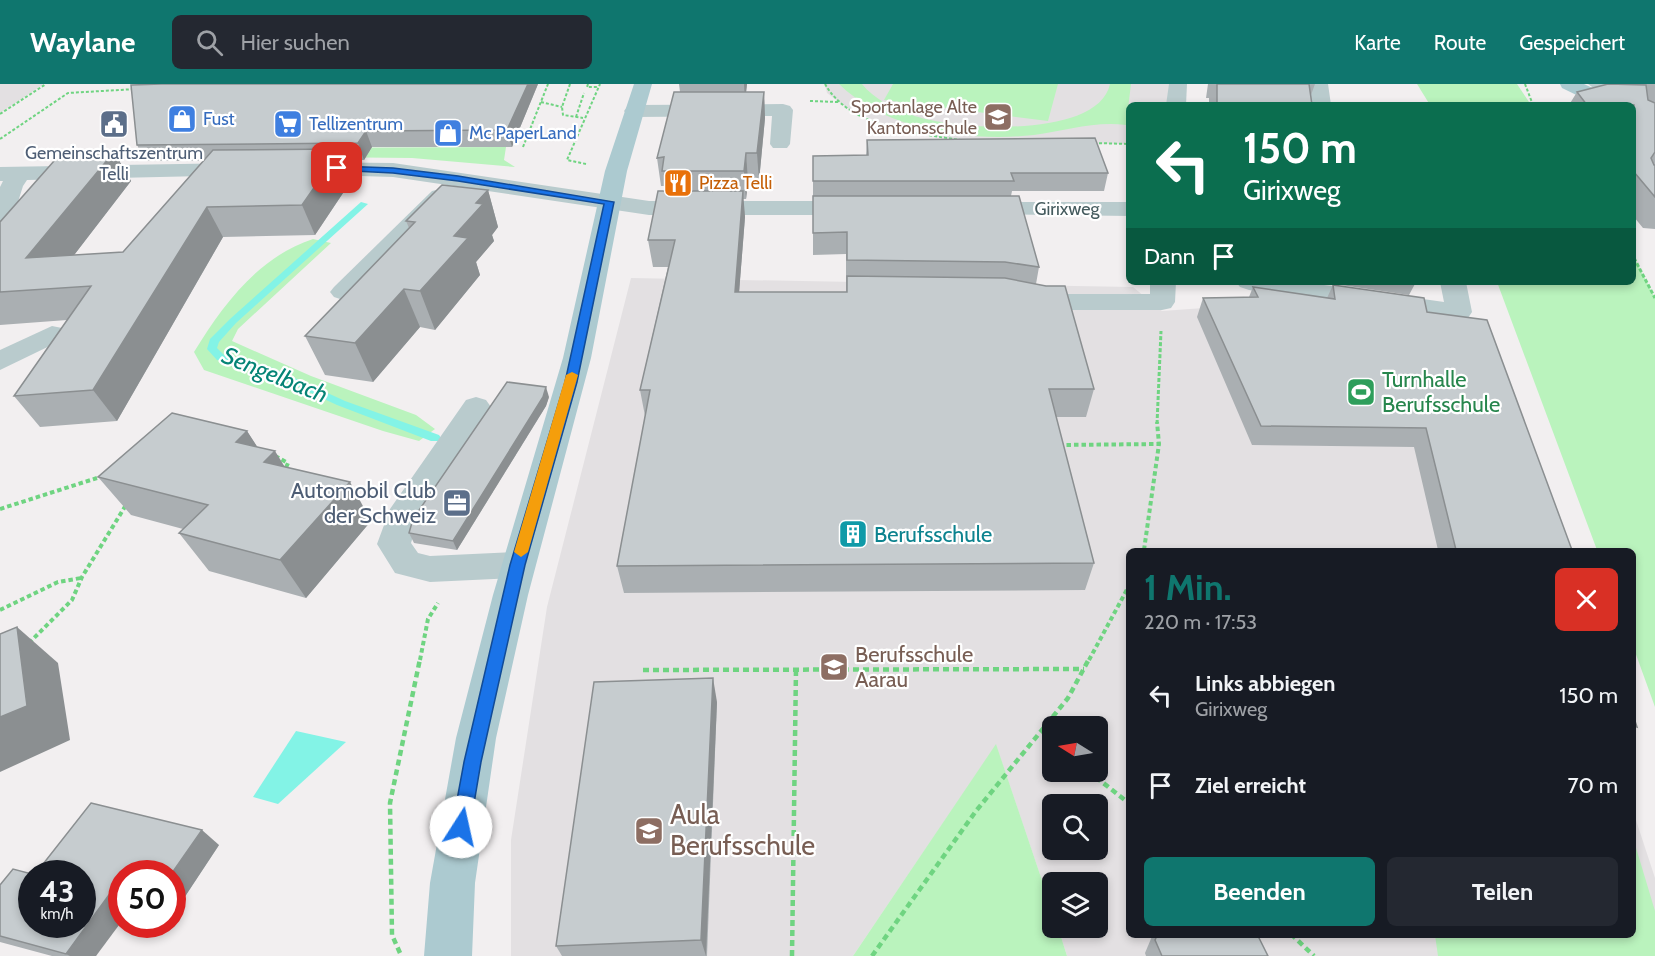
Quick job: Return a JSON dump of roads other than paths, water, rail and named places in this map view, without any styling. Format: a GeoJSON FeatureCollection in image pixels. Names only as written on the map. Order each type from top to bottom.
{"type":"FeatureCollection","features":[{"type":"Feature","properties":{"kind":"main road"},"geometry":{"type":"LineString","coordinates":[[448,956],[454,870],[502,566],[571,382],[616,170],[643,84]]}},
{"type":"Feature","properties":{"kind":"main road"},"geometry":{"type":"LineString","coordinates":[[1569,84],[1607,102]]}},
{"type":"Feature","properties":{"kind":"street"},"geometry":{"type":"LineString","coordinates":[[1176,102],[1178,84]]}},
{"type":"Feature","properties":{"kind":"street"},"geometry":{"type":"LineString","coordinates":[[1308,84],[1320,86],[1322,102]]}},
{"type":"Feature","properties":{"kind":"street"},"geometry":{"type":"LineString","coordinates":[[1597,84],[1623,102]]}},
{"type":"Feature","properties":{"kind":"street"},"geometry":{"type":"LineString","coordinates":[[634,111],[783,110],[780,144]]}},
{"type":"Feature","properties":{"kind":"street"},"geometry":{"type":"LineString","coordinates":[[119,173],[139,149]]}},
{"type":"Feature","properties":{"kind":"street"},"geometry":{"type":"LineString","coordinates":[[0,221],[12,184],[11,174],[272,169],[393,170],[649,208],[882,208]]}},
{"type":"Feature","properties":{"kind":"street"},"geometry":{"type":"LineString","coordinates":[[343,292],[458,178]]}},
{"type":"Feature","properties":{"kind":"street","name":"Girixweg"},"geometry":{"type":"LineString","coordinates":[[953,208],[1126,209]]}},
{"type":"Feature","properties":{"kind":"street"},"geometry":{"type":"LineString","coordinates":[[1270,285],[1459,312],[1454,285]]}},
{"type":"Feature","properties":{"kind":"street"},"geometry":{"type":"LineString","coordinates":[[1000,295],[1051,302],[1162,292]]}},
{"type":"Feature","properties":{"kind":"street"},"geometry":{"type":"LineString","coordinates":[[0,361],[52,334]]}},
{"type":"Feature","properties":{"kind":"street"},"geometry":{"type":"LineString","coordinates":[[476,406],[402,518],[394,544],[407,564],[430,569],[502,566]]}},
{"type":"Feature","properties":{"kind":"water"},"geometry":{"type":"Polygon","coordinates":[[[296,731],[346,742],[278,804],[253,797],[296,731]]]}},
{"type":"Feature","properties":{"kind":"waterway","name":"Sengelbach"},"geometry":{"type":"LineString","coordinates":[[364,204],[233,321],[214,341],[212,349],[221,358],[269,370],[341,403],[435,438]]}},
{"type":"Feature","properties":{"kind":"place","name":"Sportanlage Alte Kantonsschule"},"geometry":{"type":"Point","coordinates":[998,117]}},
{"type":"Feature","properties":{"kind":"place","name":"Fust"},"geometry":{"type":"Point","coordinates":[182,119]}},
{"type":"Feature","properties":{"kind":"place","name":"Gemeinschaftszentrum Telli"},"geometry":{"type":"Point","coordinates":[114,124]}},
{"type":"Feature","properties":{"kind":"place","name":"Tellizentrum"},"geometry":{"type":"Point","coordinates":[288,124]}},
{"type":"Feature","properties":{"kind":"place","name":"Mc PaperLand"},"geometry":{"type":"Point","coordinates":[448,133]}},
{"type":"Feature","properties":{"kind":"place","name":"Pizza Telli"},"geometry":{"type":"Point","coordinates":[678,183]}},
{"type":"Feature","properties":{"kind":"place","name":"Turnhalle Berufsschule"},"geometry":{"type":"Point","coordinates":[1361,392]}},
{"type":"Feature","properties":{"kind":"place","name":"Automobil Club der Schweiz"},"geometry":{"type":"Point","coordinates":[457,503]}},
{"type":"Feature","properties":{"kind":"place","name":"Berufsschule"},"geometry":{"type":"Point","coordinates":[853,534]}},
{"type":"Feature","properties":{"kind":"place","name":"Berufsschule Aarau"},"geometry":{"type":"Point","coordinates":[834,667]}},
{"type":"Feature","properties":{"kind":"place","name":"Aula Berufsschule"},"geometry":{"type":"Point","coordinates":[649,831]}}]}
